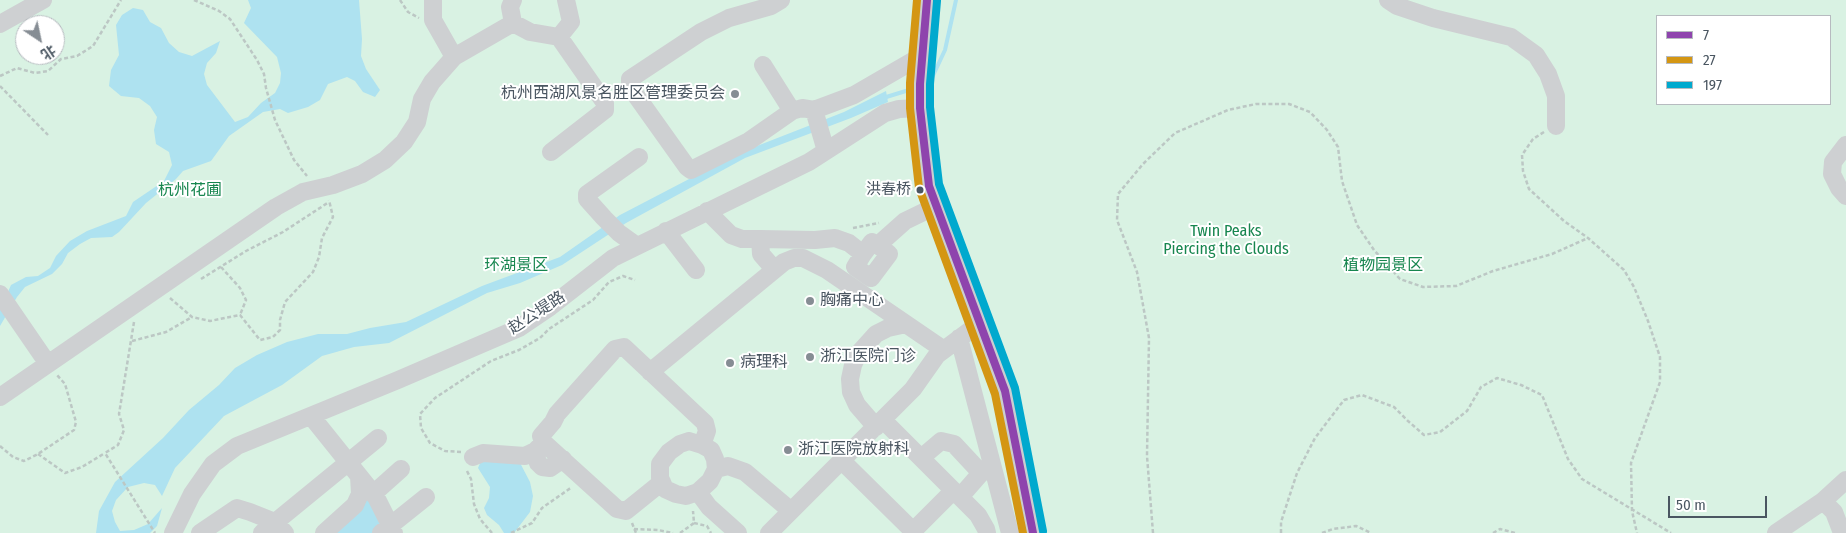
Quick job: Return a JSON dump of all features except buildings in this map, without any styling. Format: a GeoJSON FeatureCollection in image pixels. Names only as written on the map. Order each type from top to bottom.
{"type":"FeatureCollection","features":[{"type":"Feature","properties":{"kind":"main road"},"geometry":{"type":"LineString","coordinates":[[928,0],[920,108],[929,186],[1005,391],[1033,533]]}},
{"type":"Feature","properties":{"kind":"street"},"geometry":{"type":"LineString","coordinates":[[0,24],[43,0]]}},
{"type":"Feature","properties":{"kind":"street"},"geometry":{"type":"LineString","coordinates":[[433,0],[432,20],[454,57]]}},
{"type":"Feature","properties":{"kind":"street"},"geometry":{"type":"LineString","coordinates":[[512,23],[510,7],[513,0]]}},
{"type":"Feature","properties":{"kind":"street"},"geometry":{"type":"LineString","coordinates":[[559,37],[571,22],[566,0]]}},
{"type":"Feature","properties":{"kind":"street"},"geometry":{"type":"LineString","coordinates":[[781,0],[772,6],[729,18],[701,32],[630,79],[630,87],[691,170],[749,141],[792,111],[802,108],[815,114],[823,143]]}},
{"type":"Feature","properties":{"kind":"street"},"geometry":{"type":"LineString","coordinates":[[1388,0],[1397,6],[1433,18],[1511,37],[1536,55],[1548,74],[1556,96],[1556,126]]}},
{"type":"Feature","properties":{"kind":"street"},"geometry":{"type":"LineString","coordinates":[[512,23],[530,32],[559,37],[605,103],[605,110],[551,152]]}},
{"type":"Feature","properties":{"kind":"street"},"geometry":{"type":"LineString","coordinates":[[0,397],[276,207],[303,192],[325,195],[385,160],[404,142],[417,122],[422,99],[432,82],[454,57],[512,23]]}},
{"type":"Feature","properties":{"kind":"street"},"geometry":{"type":"LineString","coordinates":[[815,114],[854,95],[923,55]]}},
{"type":"Feature","properties":{"kind":"street"},"geometry":{"type":"LineString","coordinates":[[763,65],[792,111]]}},
{"type":"Feature","properties":{"kind":"street","name":"赵公堤路"},"geometry":{"type":"LineString","coordinates":[[173,533],[192,494],[213,464],[237,446],[518,328],[550,307],[613,258],[809,162],[823,143],[885,114],[899,109],[920,108]]}},
{"type":"Feature","properties":{"kind":"street"},"geometry":{"type":"LineString","coordinates":[[1846,145],[1833,162],[1832,174],[1839,188],[1846,196]]}},
{"type":"Feature","properties":{"kind":"street"},"geometry":{"type":"LineString","coordinates":[[637,246],[619,233],[606,220],[587,199],[587,194],[639,157]]}},
{"type":"Feature","properties":{"kind":"street"},"geometry":{"type":"LineString","coordinates":[[707,211],[731,235],[742,239],[815,240],[835,238],[871,250],[905,221],[936,206]]}},
{"type":"Feature","properties":{"kind":"street"},"geometry":{"type":"LineString","coordinates":[[666,231],[696,270]]}},
{"type":"Feature","properties":{"kind":"street"},"geometry":{"type":"LineString","coordinates":[[760,239],[761,254],[774,270]]}},
{"type":"Feature","properties":{"kind":"street"},"geometry":{"type":"LineString","coordinates":[[650,372],[784,262],[794,258],[803,258],[826,270],[944,350]]}},
{"type":"Feature","properties":{"kind":"street"},"geometry":{"type":"LineString","coordinates":[[0,294],[48,364]]}},
{"type":"Feature","properties":{"kind":"street"},"geometry":{"type":"LineString","coordinates":[[769,533],[790,510],[913,390],[937,355],[980,323]]}},
{"type":"Feature","properties":{"kind":"street"},"geometry":{"type":"LineString","coordinates":[[906,324],[888,328],[876,334],[858,354],[850,379],[851,392],[857,405],[921,458],[978,515],[986,529],[986,533]]}},
{"type":"Feature","properties":{"kind":"street"},"geometry":{"type":"LineString","coordinates":[[959,338],[987,469],[1010,533]]}},
{"type":"Feature","properties":{"kind":"street"},"geometry":{"type":"LineString","coordinates":[[473,457],[483,453],[525,456],[539,446],[541,436],[553,422],[556,414],[615,349],[624,347],[705,424],[707,431],[702,445]]}},
{"type":"Feature","properties":{"kind":"street"},"geometry":{"type":"LineString","coordinates":[[310,416],[373,494],[388,531],[426,498]]}},
{"type":"Feature","properties":{"kind":"street"},"geometry":{"type":"LineString","coordinates":[[200,533],[237,508],[250,512],[274,529],[354,470],[378,438]]}},
{"type":"Feature","properties":{"kind":"street"},"geometry":{"type":"LineString","coordinates":[[689,441],[711,450],[715,459],[716,469],[710,482],[686,496],[665,489],[660,478],[660,464],[669,452],[680,444],[689,441]]}},
{"type":"Feature","properties":{"kind":"street"},"geometry":{"type":"LineString","coordinates":[[921,458],[941,441],[954,444],[987,469]]}},
{"type":"Feature","properties":{"kind":"street"},"geometry":{"type":"LineString","coordinates":[[539,446],[563,460],[617,510],[626,510],[662,482]]}},
{"type":"Feature","properties":{"kind":"street"},"geometry":{"type":"LineString","coordinates":[[841,460],[912,532],[987,469]]}},
{"type":"Feature","properties":{"kind":"street"},"geometry":{"type":"LineString","coordinates":[[716,469],[728,466],[745,472],[790,510]]}},
{"type":"Feature","properties":{"kind":"street"},"geometry":{"type":"LineString","coordinates":[[373,494],[401,469]]}},
{"type":"Feature","properties":{"kind":"street"},"geometry":{"type":"LineString","coordinates":[[324,533],[355,505],[360,494],[354,470]]}},
{"type":"Feature","properties":{"kind":"street"},"geometry":{"type":"LineString","coordinates":[[1776,533],[1823,501],[1846,480]]}},
{"type":"Feature","properties":{"kind":"street"},"geometry":{"type":"LineString","coordinates":[[694,493],[738,533]]}},
{"type":"Feature","properties":{"kind":"street"},"geometry":{"type":"LineString","coordinates":[[1823,501],[1834,512],[1842,533]]}},
{"type":"Feature","properties":{"kind":"path"},"geometry":{"type":"LineString","coordinates":[[0,76],[17,68],[35,73],[48,71],[61,59],[77,56],[93,46],[121,0]]}},
{"type":"Feature","properties":{"kind":"path"},"geometry":{"type":"LineString","coordinates":[[194,0],[219,11],[230,19],[264,74],[275,120],[294,160],[307,177],[325,195],[333,217],[322,238],[319,257],[313,272],[285,302],[280,320],[280,330],[272,337],[260,340],[240,315]]}},
{"type":"Feature","properties":{"kind":"path"},"geometry":{"type":"LineString","coordinates":[[400,0],[408,12],[416,18],[432,20]]}},
{"type":"Feature","properties":{"kind":"path"},"geometry":{"type":"LineString","coordinates":[[0,86],[48,135]]}},
{"type":"Feature","properties":{"kind":"path"},"geometry":{"type":"LineString","coordinates":[[1153,533],[1147,456],[1150,338],[1138,272],[1117,220],[1118,194],[1143,164],[1175,133],[1228,110],[1256,104],[1288,104],[1310,112],[1327,130],[1338,146],[1342,181],[1357,225],[1374,250],[1400,279],[1423,287],[1456,286],[1493,271],[1552,254],[1588,238]]}},
{"type":"Feature","properties":{"kind":"path"},"geometry":{"type":"LineString","coordinates":[[1556,126],[1533,139],[1522,155],[1523,171],[1529,189],[1564,221],[1588,238],[1624,270],[1634,288],[1660,357],[1660,382],[1631,463],[1632,511],[1637,533]]}},
{"type":"Feature","properties":{"kind":"path"},"geometry":{"type":"LineString","coordinates":[[195,282],[246,251],[283,232],[325,195]]}},
{"type":"Feature","properties":{"kind":"path"},"geometry":{"type":"LineString","coordinates":[[835,238],[846,230],[880,222]]}},
{"type":"Feature","properties":{"kind":"path"},"geometry":{"type":"LineString","coordinates":[[221,266],[240,288],[246,300],[240,315]]}},
{"type":"Feature","properties":{"kind":"path"},"geometry":{"type":"LineString","coordinates":[[492,533],[480,519],[474,504],[471,479],[467,471],[473,457],[459,452],[445,451],[430,443],[421,428],[420,414],[435,398],[491,361],[519,350],[540,338],[549,329],[593,300],[609,282],[623,276],[635,280]]}},
{"type":"Feature","properties":{"kind":"path"},"geometry":{"type":"LineString","coordinates":[[178,293],[169,298],[192,316],[210,321],[240,315]]}},
{"type":"Feature","properties":{"kind":"path"},"geometry":{"type":"LineString","coordinates":[[38,454],[65,473],[82,467],[118,445],[124,430],[119,414],[134,330],[134,305]]}},
{"type":"Feature","properties":{"kind":"path"},"geometry":{"type":"LineString","coordinates":[[131,341],[166,332],[192,316]]}},
{"type":"Feature","properties":{"kind":"path"},"geometry":{"type":"LineString","coordinates":[[0,446],[14,457],[24,461],[74,430],[76,422],[65,384],[48,364]]}},
{"type":"Feature","properties":{"kind":"path"},"geometry":{"type":"LineString","coordinates":[[1281,533],[1281,522],[1297,473],[1315,438],[1344,400],[1362,395],[1394,407],[1424,435],[1440,432],[1467,411],[1481,387],[1497,378],[1521,385],[1542,395],[1568,459],[1582,480],[1671,533]]}},
{"type":"Feature","properties":{"kind":"path"},"geometry":{"type":"LineString","coordinates":[[105,453],[155,533]]}},
{"type":"Feature","properties":{"kind":"path"},"geometry":{"type":"LineString","coordinates":[[511,533],[532,523],[542,508],[570,489],[582,478]]}},
{"type":"Feature","properties":{"kind":"path"},"geometry":{"type":"LineString","coordinates":[[694,493],[694,523]]}},
{"type":"Feature","properties":{"kind":"path"},"geometry":{"type":"LineString","coordinates":[[680,533],[694,523],[707,526],[711,533]]}},
{"type":"Feature","properties":{"kind":"path"},"geometry":{"type":"LineString","coordinates":[[1322,533],[1356,526],[1371,533]]}},
{"type":"Feature","properties":{"kind":"path"},"geometry":{"type":"LineString","coordinates":[[634,529],[658,530],[672,533]]}},
{"type":"Feature","properties":{"kind":"path"},"geometry":{"type":"LineString","coordinates":[[1493,533],[1500,529],[1515,533]]}},
{"type":"Feature","properties":{"kind":"green space"},"geometry":{"type":"Polygon","coordinates":[[[0,0],[1846,0],[1846,533],[0,533],[0,0]]]}},
{"type":"Feature","properties":{"kind":"water"},"geometry":{"type":"Polygon","coordinates":[[[248,0],[359,0],[362,39],[361,56],[366,69],[380,90],[375,97],[363,92],[355,81],[347,77],[328,84],[320,100],[308,107],[288,113],[280,109],[263,112],[229,136],[211,161],[183,171],[146,203],[119,232],[112,237],[91,238],[80,244],[68,253],[62,264],[52,274],[25,287],[0,326],[0,310],[11,285],[26,277],[38,276],[50,268],[56,256],[70,241],[87,231],[126,216],[133,202],[164,181],[172,165],[169,152],[156,144],[154,130],[157,117],[150,106],[139,98],[121,96],[109,86],[111,70],[119,55],[116,25],[122,15],[133,8],[143,10],[150,22],[161,28],[169,43],[179,52],[192,56],[220,41],[216,53],[207,63],[204,74],[207,85],[235,122],[248,117],[261,103],[275,93],[280,83],[281,73],[277,57],[244,23],[251,8],[248,0]]]}},
{"type":"Feature","properties":{"kind":"water"},"geometry":{"type":"Polygon","coordinates":[[[886,91],[888,102],[745,158],[626,223],[562,265],[520,283],[487,293],[389,343],[354,347],[322,356],[282,385],[224,416],[175,468],[162,496],[155,485],[144,483],[128,487],[116,500],[112,511],[115,522],[120,531],[134,530],[148,524],[162,508],[157,526],[150,533],[96,533],[99,511],[115,482],[235,368],[257,355],[287,342],[318,334],[347,334],[406,322],[482,286],[560,257],[620,215],[739,153],[844,112],[886,91]]]}},
{"type":"Feature","properties":{"kind":"water"},"geometry":{"type":"Polygon","coordinates":[[[518,459],[530,482],[533,496],[530,512],[514,533],[504,533],[499,525],[487,515],[484,508],[489,498],[490,487],[478,468],[481,461],[507,463],[518,459]]]}},
{"type":"Feature","properties":{"kind":"water"},"geometry":{"type":"Polygon","coordinates":[[[362,480],[381,527],[375,533],[331,533],[362,480]]]}},
{"type":"Feature","properties":{"kind":"waterway"},"geometry":{"type":"LineString","coordinates":[[930,82],[945,50],[956,0]]}},
{"type":"Feature","properties":{"kind":"waterway"},"geometry":{"type":"LineString","coordinates":[[883,98],[909,90]]}},
{"type":"Feature","properties":{"kind":"transit line","name":"27"},"geometry":{"type":"LineString","coordinates":[[917,0],[910,83],[910,108],[919,188],[995,394],[1023,533]]}},
{"type":"Feature","properties":{"kind":"transit line","name":"7"},"geometry":{"type":"LineString","coordinates":[[927,0],[920,84],[920,108],[929,186],[1005,391],[1033,533]]}},
{"type":"Feature","properties":{"kind":"transit line","name":"197"},"geometry":{"type":"LineString","coordinates":[[937,1],[930,84],[930,107],[939,184],[1015,388],[1043,531]]}},
{"type":"Feature","properties":{"kind":"place","name":"杭州西湖风景名胜区管理委员会"},"geometry":{"type":"Point","coordinates":[735,94]}},
{"type":"Feature","properties":{"kind":"place","name":"洪春桥"},"geometry":{"type":"Point","coordinates":[920,190]}},
{"type":"Feature","properties":{"kind":"place","name":"胸痛中心"},"geometry":{"type":"Point","coordinates":[810,301]}},
{"type":"Feature","properties":{"kind":"place","name":"浙江医院门诊"},"geometry":{"type":"Point","coordinates":[810,357]}},
{"type":"Feature","properties":{"kind":"place","name":"病理科"},"geometry":{"type":"Point","coordinates":[730,363]}},
{"type":"Feature","properties":{"kind":"place","name":"浙江医院放射科"},"geometry":{"type":"Point","coordinates":[788,450]}},
{"type":"Feature","properties":{"kind":"park label","name":"杭州花圃"},"geometry":{"type":"Point","coordinates":[190,191]}},
{"type":"Feature","properties":{"kind":"park label","name":"Twin Peaks Piercing the Clouds"},"geometry":{"type":"Point","coordinates":[1226,241]}},
{"type":"Feature","properties":{"kind":"park label","name":"环湖景区"},"geometry":{"type":"Point","coordinates":[516,266]}},
{"type":"Feature","properties":{"kind":"park label","name":"植物园景区"},"geometry":{"type":"Point","coordinates":[1383,266]}}]}
